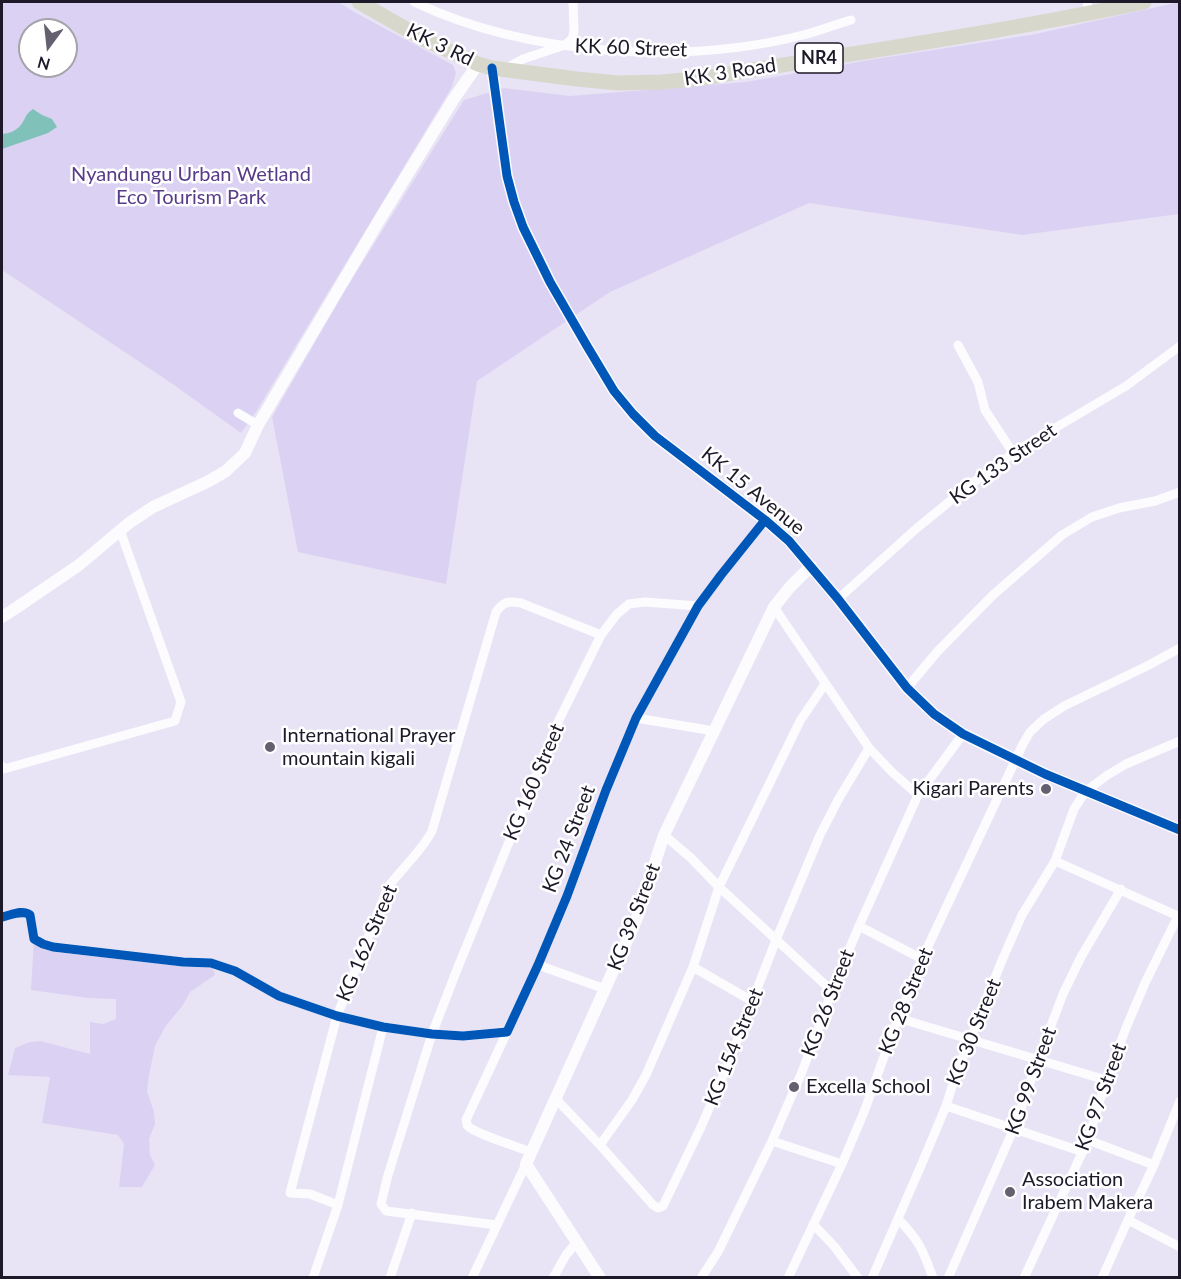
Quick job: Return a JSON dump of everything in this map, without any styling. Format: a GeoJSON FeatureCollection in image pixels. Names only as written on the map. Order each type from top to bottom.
{"type":"FeatureCollection","features":[{"type":"Feature","properties":{"kind":"highway","name":"KK 3 Rd"},"geometry":{"type":"LineString","coordinates":[[359,2],[425,40],[491,68]]}},
{"type":"Feature","properties":{"kind":"highway","name":"KK 3 Road"},"geometry":{"type":"LineString","coordinates":[[491,68],[577,80],[618,83],[704,78],[1088,8],[1144,2]]}},
{"type":"Feature","properties":{"kind":"street","name":"KK 60 Street"},"geometry":{"type":"LineString","coordinates":[[414,2],[472,24],[524,38],[565,45],[640,52],[714,49],[763,43],[807,34],[851,20]]}},
{"type":"Feature","properties":{"kind":"street"},"geometry":{"type":"LineString","coordinates":[[2,617],[80,565],[120,530],[153,507],[209,481],[239,460],[245,453],[258,424],[453,100],[491,68],[565,45],[572,39],[574,32],[573,2]]}},
{"type":"Feature","properties":{"kind":"street","name":"KK 15 Avenue"},"geometry":{"type":"LineString","coordinates":[[491,68],[507,176],[523,227],[550,282],[586,346],[614,391],[633,414],[655,436],[789,541],[838,598],[906,688],[934,714],[963,734],[1016,760],[1085,792],[1179,830]]}},
{"type":"Feature","properties":{"kind":"street"},"geometry":{"type":"LineString","coordinates":[[957,345],[978,382],[985,410],[1012,453]]}},
{"type":"Feature","properties":{"kind":"street","name":"KG 133 Street"},"geometry":{"type":"LineString","coordinates":[[838,598],[917,528],[1012,453],[1126,386],[1179,346]]}},
{"type":"Feature","properties":{"kind":"street"},"geometry":{"type":"LineString","coordinates":[[238,413],[258,424]]}},
{"type":"Feature","properties":{"kind":"street"},"geometry":{"type":"LineString","coordinates":[[906,688],[937,652],[993,595],[1062,535],[1101,514],[1155,501],[1179,492]]}},
{"type":"Feature","properties":{"kind":"street","name":"KG 24 Street"},"geometry":{"type":"LineString","coordinates":[[529,1158],[468,1127],[466,1120],[538,965],[579,867],[606,790],[636,718],[698,606],[765,520]]}},
{"type":"Feature","properties":{"kind":"street"},"geometry":{"type":"LineString","coordinates":[[2,766],[4,769],[175,721],[181,702],[120,530]]}},
{"type":"Feature","properties":{"kind":"street","name":"KG 39 Street"},"geometry":{"type":"LineString","coordinates":[[472,1278],[529,1158],[637,918],[664,835],[774,607],[811,566]]}},
{"type":"Feature","properties":{"kind":"street","name":"KG 162 Street"},"geometry":{"type":"LineString","coordinates":[[338,1205],[310,1194],[290,1193],[337,1016],[388,887],[400,870],[425,844],[432,831],[496,612],[502,605],[511,601],[521,603],[601,635]]}},
{"type":"Feature","properties":{"kind":"street","name":"KG 160 Street"},"geometry":{"type":"LineString","coordinates":[[412,1213],[386,1211],[381,1204],[388,1175],[432,1034],[558,722],[601,635],[617,614],[629,604],[645,602],[698,606]]}},
{"type":"Feature","properties":{"kind":"street"},"geometry":{"type":"LineString","coordinates":[[774,607],[869,748],[918,795]]}},
{"type":"Feature","properties":{"kind":"street","name":"KG 28 Street"},"geometry":{"type":"LineString","coordinates":[[788,1278],[864,1112],[922,959],[1030,732],[1044,719],[1064,706],[1179,648]]}},
{"type":"Feature","properties":{"kind":"street"},"geometry":{"type":"LineString","coordinates":[[600,1145],[623,1114],[646,1075],[693,967],[719,887],[800,721],[825,684]]}},
{"type":"Feature","properties":{"kind":"street"},"geometry":{"type":"LineString","coordinates":[[636,718],[714,731]]}},
{"type":"Feature","properties":{"kind":"street","name":"KG 26 Street"},"geometry":{"type":"LineString","coordinates":[[701,1278],[718,1252],[772,1141],[802,1072],[859,926],[918,795],[963,734]]}},
{"type":"Feature","properties":{"kind":"street"},"geometry":{"type":"LineString","coordinates":[[1085,792],[1126,764],[1179,741]]}},
{"type":"Feature","properties":{"kind":"street","name":"KG 154 Street"},"geometry":{"type":"LineString","coordinates":[[556,1099],[652,1205],[658,1208],[663,1206],[726,1069],[820,835],[869,748]]}},
{"type":"Feature","properties":{"kind":"street","name":"KG 30 Street"},"geometry":{"type":"LineString","coordinates":[[872,1278],[946,1106],[969,1040],[1022,915],[1055,861],[1074,809],[1085,792]]}},
{"type":"Feature","properties":{"kind":"street"},"geometry":{"type":"LineString","coordinates":[[664,835],[832,991]]}},
{"type":"Feature","properties":{"kind":"street"},"geometry":{"type":"LineString","coordinates":[[1055,861],[1179,916]]}},
{"type":"Feature","properties":{"kind":"street","name":"KG 99 Street"},"geometry":{"type":"LineString","coordinates":[[948,1278],[1014,1128],[1063,994],[1081,957],[1121,889]]}},
{"type":"Feature","properties":{"kind":"street"},"geometry":{"type":"LineString","coordinates":[[2,916],[28,913],[33,939],[43,944],[183,962],[211,963],[236,971],[279,996],[337,1016],[383,1027],[463,1036],[507,1032]]}},
{"type":"Feature","properties":{"kind":"street","name":"KG 97 Street"},"geometry":{"type":"LineString","coordinates":[[1024,1278],[1088,1140],[1106,1080],[1145,983],[1179,916]]}},
{"type":"Feature","properties":{"kind":"street"},"geometry":{"type":"LineString","coordinates":[[859,926],[922,959]]}},
{"type":"Feature","properties":{"kind":"street"},"geometry":{"type":"LineString","coordinates":[[538,965],[605,989]]}},
{"type":"Feature","properties":{"kind":"street"},"geometry":{"type":"LineString","coordinates":[[693,967],[752,1001]]}},
{"type":"Feature","properties":{"kind":"street"},"geometry":{"type":"LineString","coordinates":[[898,1018],[1106,1080]]}},
{"type":"Feature","properties":{"kind":"street"},"geometry":{"type":"LineString","coordinates":[[313,1278],[338,1205],[383,1027]]}},
{"type":"Feature","properties":{"kind":"street"},"geometry":{"type":"LineString","coordinates":[[1102,1278],[1155,1165],[1179,1101]]}},
{"type":"Feature","properties":{"kind":"street"},"geometry":{"type":"LineString","coordinates":[[946,1106],[1083,1152]]}},
{"type":"Feature","properties":{"kind":"street"},"geometry":{"type":"LineString","coordinates":[[1088,1140],[1155,1165]]}},
{"type":"Feature","properties":{"kind":"street"},"geometry":{"type":"LineString","coordinates":[[772,1141],[842,1164]]}},
{"type":"Feature","properties":{"kind":"street"},"geometry":{"type":"LineString","coordinates":[[529,1158],[600,1278]]}},
{"type":"Feature","properties":{"kind":"street"},"geometry":{"type":"LineString","coordinates":[[390,1278],[412,1213],[497,1225]]}},
{"type":"Feature","properties":{"kind":"street"},"geometry":{"type":"LineString","coordinates":[[898,1220],[924,1252],[933,1278]]}},
{"type":"Feature","properties":{"kind":"street"},"geometry":{"type":"LineString","coordinates":[[1128,1220],[1179,1247]]}},
{"type":"Feature","properties":{"kind":"street"},"geometry":{"type":"LineString","coordinates":[[813,1224],[834,1246],[858,1278]]}},
{"type":"Feature","properties":{"kind":"street"},"geometry":{"type":"LineString","coordinates":[[553,1278],[566,1255],[577,1242]]}},
{"type":"Feature","properties":{"kind":"green space","name":"Nyandungu Urban Wetland Eco Tourism Park"},"geometry":{"type":"Polygon","coordinates":[[[2,2],[338,2],[453,65],[456,73],[452,87],[241,433],[174,385],[2,270],[2,2]]]}},
{"type":"Feature","properties":{"kind":"green space"},"geometry":{"type":"Polygon","coordinates":[[[1179,2],[1179,214],[1022,235],[809,203],[610,292],[477,381],[446,584],[298,552],[272,417],[344,292],[464,100],[504,88],[570,96],[746,82],[1036,34],[1179,2]]]}},
{"type":"Feature","properties":{"kind":"green space"},"geometry":{"type":"Polygon","coordinates":[[[34,939],[43,944],[211,963],[215,975],[190,992],[183,1005],[165,1027],[155,1046],[147,1091],[154,1112],[155,1124],[149,1139],[150,1155],[155,1165],[142,1187],[119,1187],[124,1144],[118,1135],[42,1123],[50,1077],[8,1075],[15,1048],[40,1041],[90,1054],[90,1022],[103,1024],[116,1019],[116,999],[88,998],[31,990],[34,939]]]}},
{"type":"Feature","properties":{"kind":"shaded area"},"geometry":{"type":"Polygon","coordinates":[[[33,109],[52,119],[57,127],[48,133],[2,149],[2,134],[18,128],[33,109]]]}},
{"type":"Feature","properties":{"kind":"cycle path"},"geometry":{"type":"LineString","coordinates":[[492,68],[507,176],[523,227],[550,282],[587,346],[614,391],[633,414],[655,436],[789,541],[838,599],[907,688],[934,714],[963,734],[1045,774],[1180,830]]}},
{"type":"Feature","properties":{"kind":"cycle path"},"geometry":{"type":"LineString","coordinates":[[2,917],[27,913],[30,915],[34,939],[53,947],[183,962],[211,963],[235,971],[279,996],[337,1016],[383,1027],[463,1036],[507,1032],[567,896],[606,790],[636,718],[698,606],[765,520]]}},
{"type":"Feature","properties":{"kind":"place","name":"International Prayer mountain kigali"},"geometry":{"type":"Point","coordinates":[270,747]}},
{"type":"Feature","properties":{"kind":"place","name":"Kigari Parents"},"geometry":{"type":"Point","coordinates":[1046,789]}},
{"type":"Feature","properties":{"kind":"place","name":"Excella School"},"geometry":{"type":"Point","coordinates":[794,1087]}},
{"type":"Feature","properties":{"kind":"place","name":"Association Irabem Makera"},"geometry":{"type":"Point","coordinates":[1010,1192]}}]}
